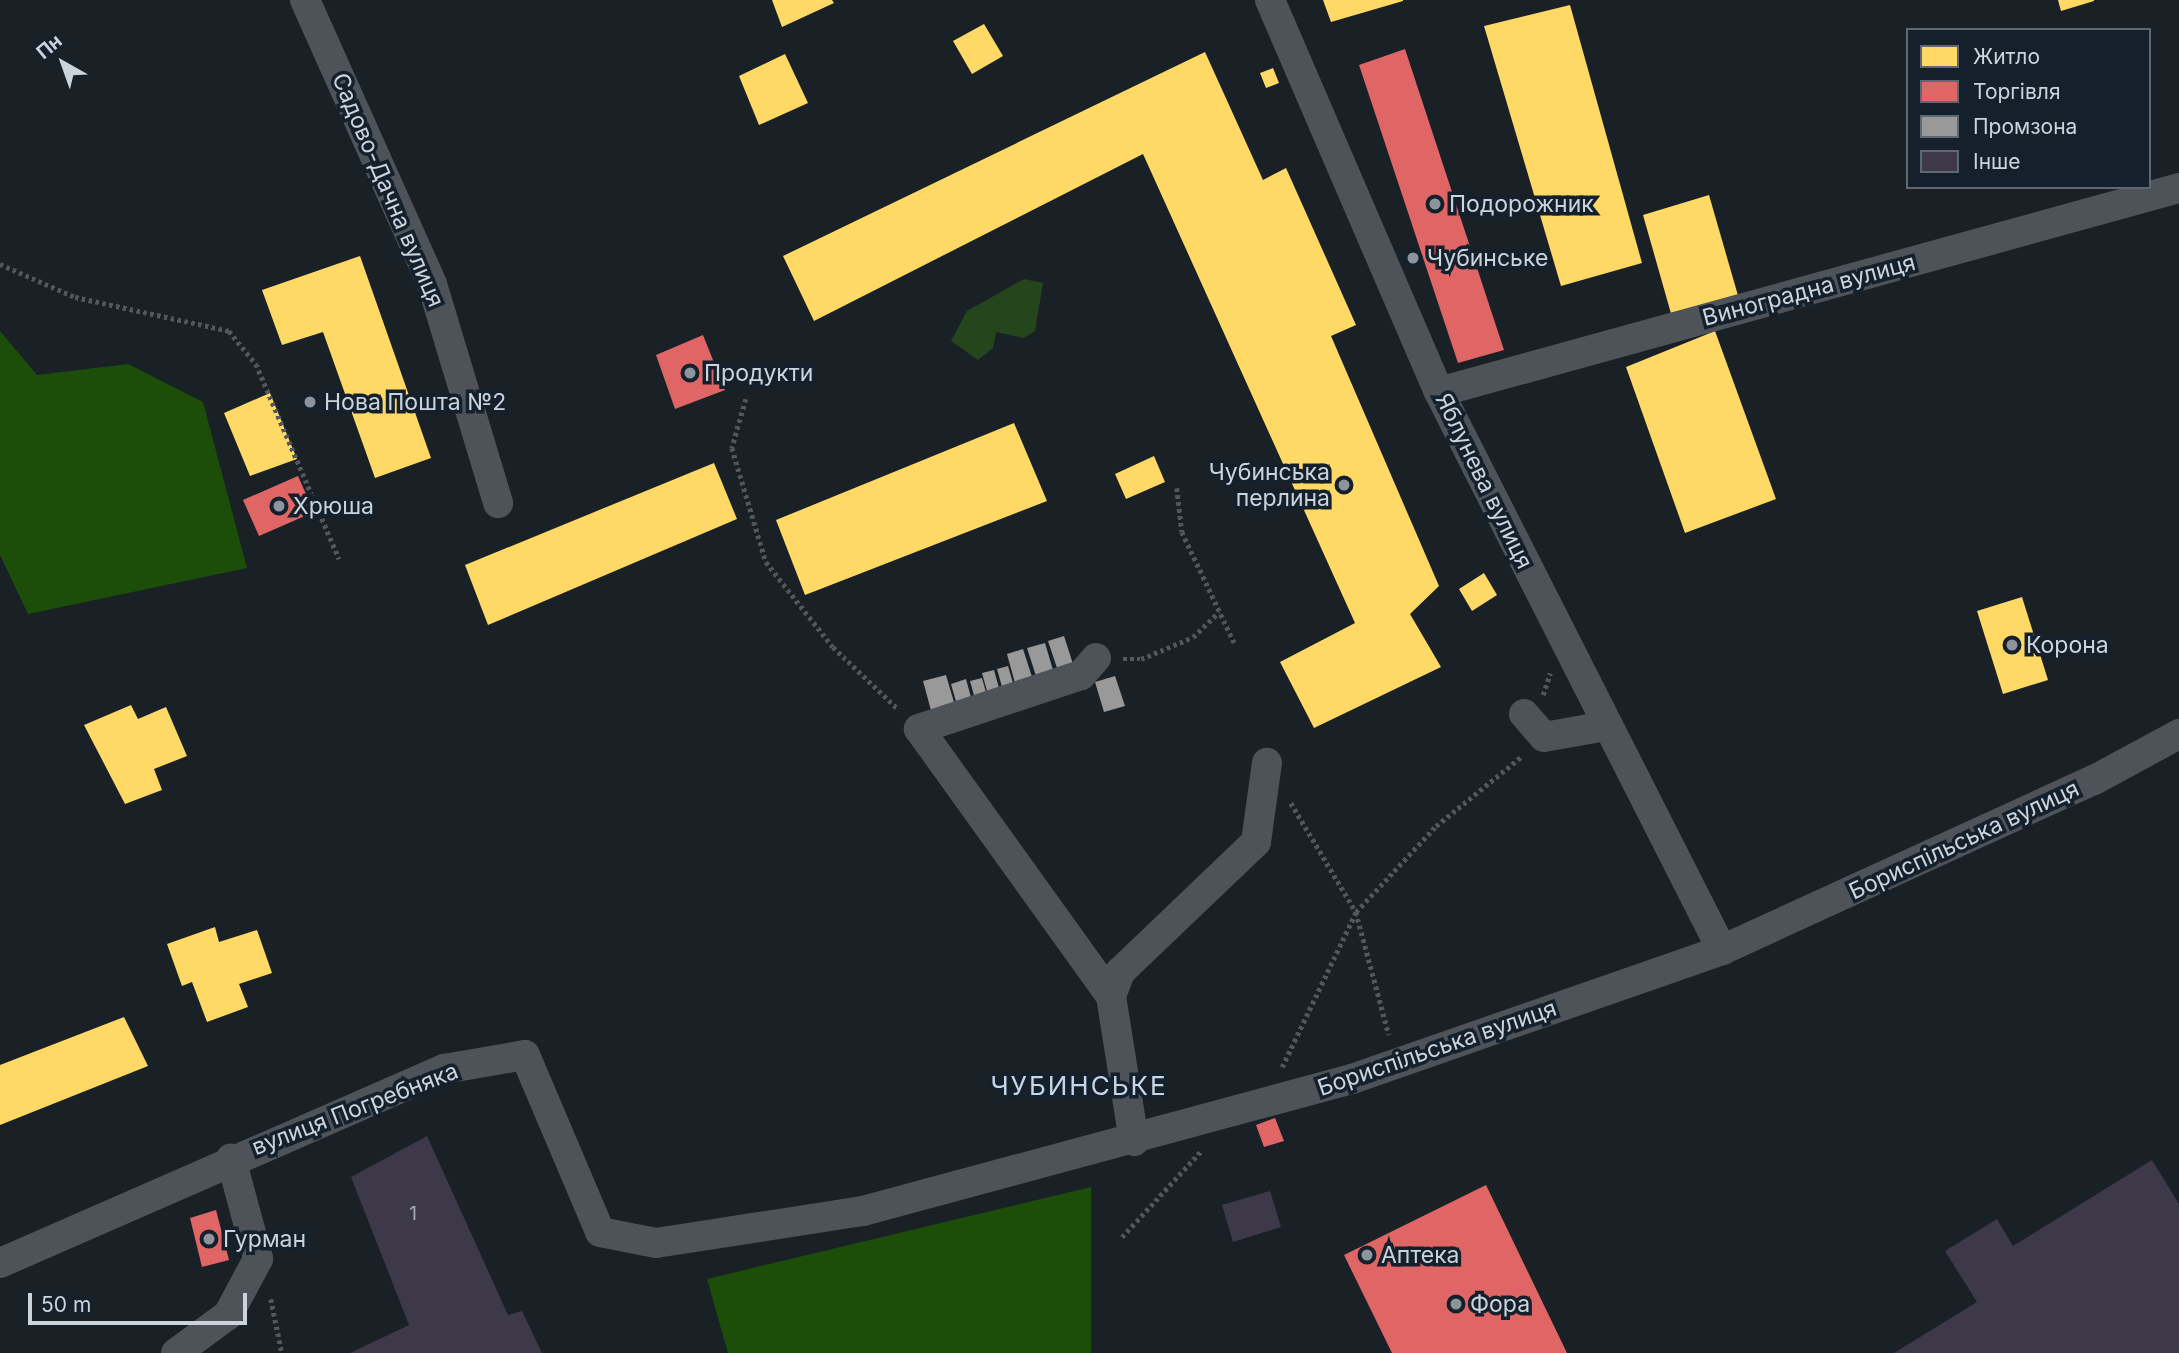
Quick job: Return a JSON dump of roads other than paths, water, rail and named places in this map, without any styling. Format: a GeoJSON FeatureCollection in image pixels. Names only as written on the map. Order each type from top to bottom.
{"type":"FeatureCollection","features":[{"type":"Feature","properties":{"kind":"street","name":"Садово-Дачна вулиця"},"geometry":{"type":"LineString","coordinates":[[305,0],[432,284],[498,503]]}},
{"type":"Feature","properties":{"kind":"street","name":"Яблунева вулиця"},"geometry":{"type":"LineString","coordinates":[[1270,0],[1439,392],[1606,726],[1722,950]]}},
{"type":"Feature","properties":{"kind":"street","name":"Виноградна вулиця"},"geometry":{"type":"LineString","coordinates":[[1439,392],[2179,188]]}},
{"type":"Feature","properties":{"kind":"street"},"geometry":{"type":"LineString","coordinates":[[1096,658],[1081,675],[919,729],[1111,996],[1134,1141]]}},
{"type":"Feature","properties":{"kind":"street"},"geometry":{"type":"LineString","coordinates":[[1524,714],[1544,737],[1606,726]]}},
{"type":"Feature","properties":{"kind":"street","name":"Бориспільська вулиця"},"geometry":{"type":"LineString","coordinates":[[656,1243],[863,1211],[1134,1141],[1397,1063],[1722,950],[2094,780],[2179,734]]}},
{"type":"Feature","properties":{"kind":"street"},"geometry":{"type":"LineString","coordinates":[[1111,996],[1119,972],[1256,842],[1267,763]]}},
{"type":"Feature","properties":{"kind":"street","name":"вулиця Погребняка"},"geometry":{"type":"LineString","coordinates":[[0,1263],[231,1159],[444,1069],[525,1055],[600,1232],[656,1243]]}},
{"type":"Feature","properties":{"kind":"street"},"geometry":{"type":"LineString","coordinates":[[176,1353],[228,1315],[258,1259],[231,1159]]}},
{"type":"Feature","properties":{"kind":"place","name":"Подорожник"},"geometry":{"type":"Point","coordinates":[1435,204]}},
{"type":"Feature","properties":{"kind":"place","name":"Чубинське"},"geometry":{"type":"Point","coordinates":[1413,258]}},
{"type":"Feature","properties":{"kind":"place","name":"Продукти"},"geometry":{"type":"Point","coordinates":[690,373]}},
{"type":"Feature","properties":{"kind":"place","name":"Нова Пошта №2"},"geometry":{"type":"Point","coordinates":[310,402]}},
{"type":"Feature","properties":{"kind":"place","name":"Чубинська перлина"},"geometry":{"type":"Point","coordinates":[1344,485]}},
{"type":"Feature","properties":{"kind":"place","name":"Хрюша"},"geometry":{"type":"Point","coordinates":[279,506]}},
{"type":"Feature","properties":{"kind":"place","name":"Корона"},"geometry":{"type":"Point","coordinates":[2012,645]}},
{"type":"Feature","properties":{"kind":"place","name":"Гурман"},"geometry":{"type":"Point","coordinates":[209,1239]}},
{"type":"Feature","properties":{"kind":"place","name":"Аптека"},"geometry":{"type":"Point","coordinates":[1367,1255]}},
{"type":"Feature","properties":{"kind":"place","name":"Фора"},"geometry":{"type":"Point","coordinates":[1456,1304]}},
{"type":"Feature","properties":{"kind":"district","name":"ЧУБИНСЬКЕ"},"geometry":{"type":"Point","coordinates":[1079,1086]}}]}
